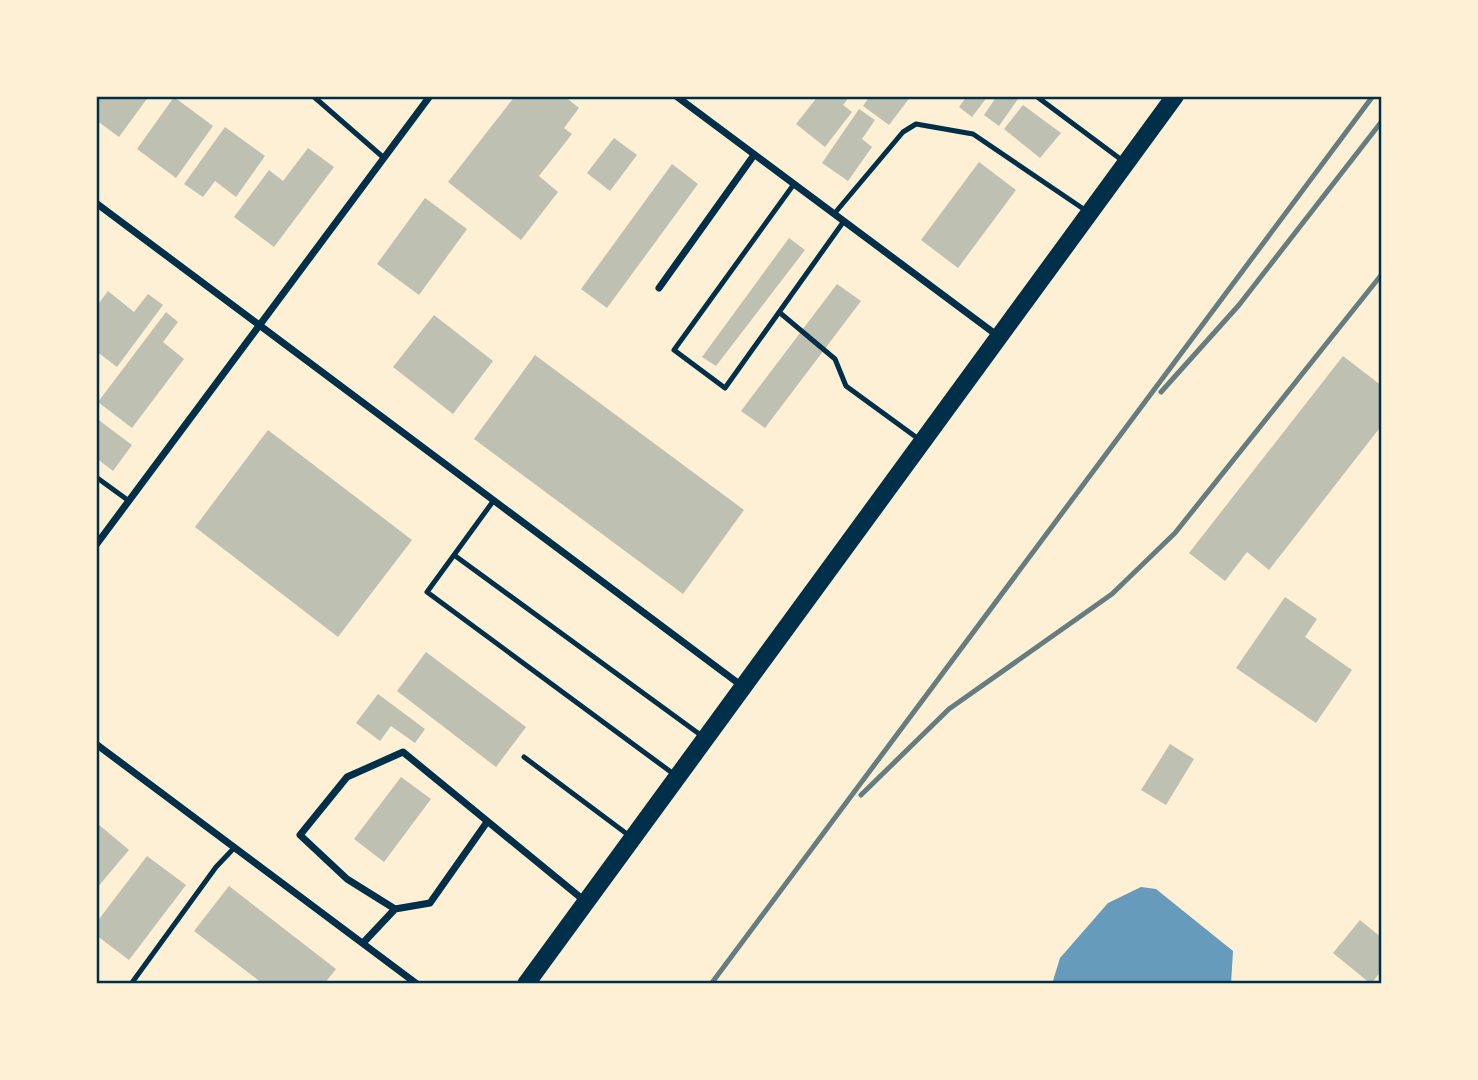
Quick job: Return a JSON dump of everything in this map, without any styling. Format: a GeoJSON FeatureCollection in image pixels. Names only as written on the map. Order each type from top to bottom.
{"type":"FeatureCollection","features":[{"type":"Feature","properties":{"kind":"main road"},"geometry":{"type":"LineString","coordinates":[[526,984],[707,740],[1175,96]]}},
{"type":"Feature","properties":{"kind":"street"},"geometry":{"type":"LineString","coordinates":[[96,545],[430,96]]}},
{"type":"Feature","properties":{"kind":"street"},"geometry":{"type":"LineString","coordinates":[[676,96],[998,337]]}},
{"type":"Feature","properties":{"kind":"street"},"geometry":{"type":"LineString","coordinates":[[659,288],[754,155]]}},
{"type":"Feature","properties":{"kind":"street"},"geometry":{"type":"LineString","coordinates":[[96,203],[745,688]]}},
{"type":"Feature","properties":{"kind":"street"},"geometry":{"type":"LineString","coordinates":[[96,744],[417,984]]}},
{"type":"Feature","properties":{"kind":"street"},"geometry":{"type":"LineString","coordinates":[[395,909],[347,879],[300,835],[347,777],[403,752],[587,902]]}},
{"type":"Feature","properties":{"kind":"street"},"geometry":{"type":"LineString","coordinates":[[363,943],[395,909],[430,903],[487,821]]}},
{"type":"Feature","properties":{"kind":"lane"},"geometry":{"type":"LineString","coordinates":[[313,96],[384,159]]}},
{"type":"Feature","properties":{"kind":"lane"},"geometry":{"type":"LineString","coordinates":[[1035,96],[1126,163]]}},
{"type":"Feature","properties":{"kind":"lane"},"geometry":{"type":"LineString","coordinates":[[834,214],[903,132],[916,124],[973,134],[1089,214]]}},
{"type":"Feature","properties":{"kind":"lane"},"geometry":{"type":"LineString","coordinates":[[794,184],[674,350],[725,388],[844,221]]}},
{"type":"Feature","properties":{"kind":"lane"},"geometry":{"type":"LineString","coordinates":[[779,312],[835,359],[846,386],[923,442]]}},
{"type":"Feature","properties":{"kind":"lane"},"geometry":{"type":"LineString","coordinates":[[96,477],[129,501]]}},
{"type":"Feature","properties":{"kind":"lane"},"geometry":{"type":"LineString","coordinates":[[494,500],[427,592],[679,778]]}},
{"type":"Feature","properties":{"kind":"lane"},"geometry":{"type":"LineString","coordinates":[[454,555],[707,740]]}},
{"type":"Feature","properties":{"kind":"lane"},"geometry":{"type":"LineString","coordinates":[[524,757],[634,839]]}},
{"type":"Feature","properties":{"kind":"lane"},"geometry":{"type":"LineString","coordinates":[[131,984],[216,867],[235,847]]}},
{"type":"Feature","properties":{"kind":"water"},"geometry":{"type":"Polygon","coordinates":[[[1141,887],[1156,889],[1233,951],[1231,984],[1052,984],[1060,958],[1108,903],[1141,887]]]}},
{"type":"Feature","properties":{"kind":"building"},"geometry":{"type":"Polygon","coordinates":[[[102,96],[149,96],[119,137],[96,120],[96,104],[102,96]]]}},
{"type":"Feature","properties":{"kind":"building"},"geometry":{"type":"Polygon","coordinates":[[[515,96],[564,96],[579,108],[564,128],[572,134],[539,176],[558,192],[521,240],[448,182],[515,96]]]}},
{"type":"Feature","properties":{"kind":"building"},"geometry":{"type":"Polygon","coordinates":[[[818,96],[850,96],[843,105],[852,112],[825,147],[796,124],[818,96]]]}},
{"type":"Feature","properties":{"kind":"building"},"geometry":{"type":"Polygon","coordinates":[[[870,96],[911,96],[889,125],[863,106],[870,96]]]}},
{"type":"Feature","properties":{"kind":"building"},"geometry":{"type":"Polygon","coordinates":[[[967,96],[988,96],[972,117],[959,107],[967,96]]]}},
{"type":"Feature","properties":{"kind":"building"},"geometry":{"type":"Polygon","coordinates":[[[997,96],[1018,99],[999,126],[984,115],[997,96]]]}},
{"type":"Feature","properties":{"kind":"building"},"geometry":{"type":"Polygon","coordinates":[[[174,97],[213,126],[176,178],[137,149],[174,97]]]}},
{"type":"Feature","properties":{"kind":"building"},"geometry":{"type":"Polygon","coordinates":[[[1023,105],[1061,133],[1040,158],[1004,129],[1023,105]]]}},
{"type":"Feature","properties":{"kind":"building"},"geometry":{"type":"Polygon","coordinates":[[[859,109],[875,120],[862,139],[872,147],[848,181],[822,163],[859,109]]]}},
{"type":"Feature","properties":{"kind":"building"},"geometry":{"type":"Polygon","coordinates":[[[225,127],[265,156],[236,197],[215,181],[203,197],[184,184],[225,127]]]}},
{"type":"Feature","properties":{"kind":"building"},"geometry":{"type":"Polygon","coordinates":[[[614,138],[637,155],[610,191],[587,173],[614,138]]]}},
{"type":"Feature","properties":{"kind":"building"},"geometry":{"type":"Polygon","coordinates":[[[308,148],[334,167],[274,247],[234,217],[269,170],[283,181],[308,148]]]}},
{"type":"Feature","properties":{"kind":"building"},"geometry":{"type":"Polygon","coordinates":[[[979,162],[1016,190],[958,268],[921,240],[979,162]]]}},
{"type":"Feature","properties":{"kind":"building"},"geometry":{"type":"Polygon","coordinates":[[[672,164],[698,184],[607,308],[581,289],[672,164]]]}},
{"type":"Feature","properties":{"kind":"building"},"geometry":{"type":"Polygon","coordinates":[[[425,198],[467,229],[419,295],[377,264],[425,198]]]}},
{"type":"Feature","properties":{"kind":"building"},"geometry":{"type":"Polygon","coordinates":[[[789,238],[805,250],[716,366],[702,357],[789,238]]]}},
{"type":"Feature","properties":{"kind":"building"},"geometry":{"type":"Polygon","coordinates":[[[837,284],[861,301],[765,428],[741,411],[837,284]]]}},
{"type":"Feature","properties":{"kind":"building"},"geometry":{"type":"Polygon","coordinates":[[[108,291],[134,312],[148,294],[163,305],[117,367],[96,351],[96,307],[108,291]]]}},
{"type":"Feature","properties":{"kind":"building"},"geometry":{"type":"Polygon","coordinates":[[[166,312],[178,322],[163,342],[184,359],[132,428],[98,402],[166,312]]]}},
{"type":"Feature","properties":{"kind":"building"},"geometry":{"type":"Polygon","coordinates":[[[434,315],[493,361],[453,414],[393,367],[434,315]]]}},
{"type":"Feature","properties":{"kind":"building"},"geometry":{"type":"Polygon","coordinates":[[[535,355],[744,510],[683,594],[474,439],[535,355]]]}},
{"type":"Feature","properties":{"kind":"building"},"geometry":{"type":"Polygon","coordinates":[[[1343,356],[1382,386],[1382,425],[1269,570],[1247,552],[1225,581],[1189,553],[1343,356]]]}},
{"type":"Feature","properties":{"kind":"building"},"geometry":{"type":"Polygon","coordinates":[[[96,418],[132,445],[113,471],[96,458],[96,418]]]}},
{"type":"Feature","properties":{"kind":"building"},"geometry":{"type":"Polygon","coordinates":[[[268,430],[412,540],[338,637],[195,527],[268,430]]]}},
{"type":"Feature","properties":{"kind":"building"},"geometry":{"type":"Polygon","coordinates":[[[1285,597],[1317,619],[1305,637],[1352,670],[1316,723],[1236,668],[1285,597]]]}},
{"type":"Feature","properties":{"kind":"building"},"geometry":{"type":"Polygon","coordinates":[[[426,652],[526,727],[496,767],[397,691],[426,652]]]}},
{"type":"Feature","properties":{"kind":"building"},"geometry":{"type":"Polygon","coordinates":[[[378,694],[425,729],[415,743],[391,726],[380,741],[356,723],[378,694]]]}},
{"type":"Feature","properties":{"kind":"building"},"geometry":{"type":"Polygon","coordinates":[[[1170,744],[1194,759],[1166,805],[1141,790],[1170,744]]]}},
{"type":"Feature","properties":{"kind":"building"},"geometry":{"type":"Polygon","coordinates":[[[401,777],[431,799],[384,862],[354,839],[401,777]]]}},
{"type":"Feature","properties":{"kind":"building"},"geometry":{"type":"Polygon","coordinates":[[[98,824],[129,850],[96,889],[96,826],[98,824]]]}},
{"type":"Feature","properties":{"kind":"building"},"geometry":{"type":"Polygon","coordinates":[[[147,856],[186,885],[129,960],[96,935],[96,923],[147,856]]]}},
{"type":"Feature","properties":{"kind":"building"},"geometry":{"type":"Polygon","coordinates":[[[229,886],[336,969],[324,984],[263,984],[194,931],[229,886]]]}},
{"type":"Feature","properties":{"kind":"building"},"geometry":{"type":"Polygon","coordinates":[[[1360,920],[1382,938],[1382,970],[1371,984],[1333,953],[1360,920]]]}},
{"type":"Feature","properties":{"kind":"railway"},"geometry":{"type":"LineString","coordinates":[[711,984],[1373,96]]}},
{"type":"Feature","properties":{"kind":"railway"},"geometry":{"type":"LineString","coordinates":[[1161,392],[1239,305],[1382,121]]}},
{"type":"Feature","properties":{"kind":"railway"},"geometry":{"type":"LineString","coordinates":[[861,795],[949,709],[1112,594],[1175,533],[1382,274]]}}]}
